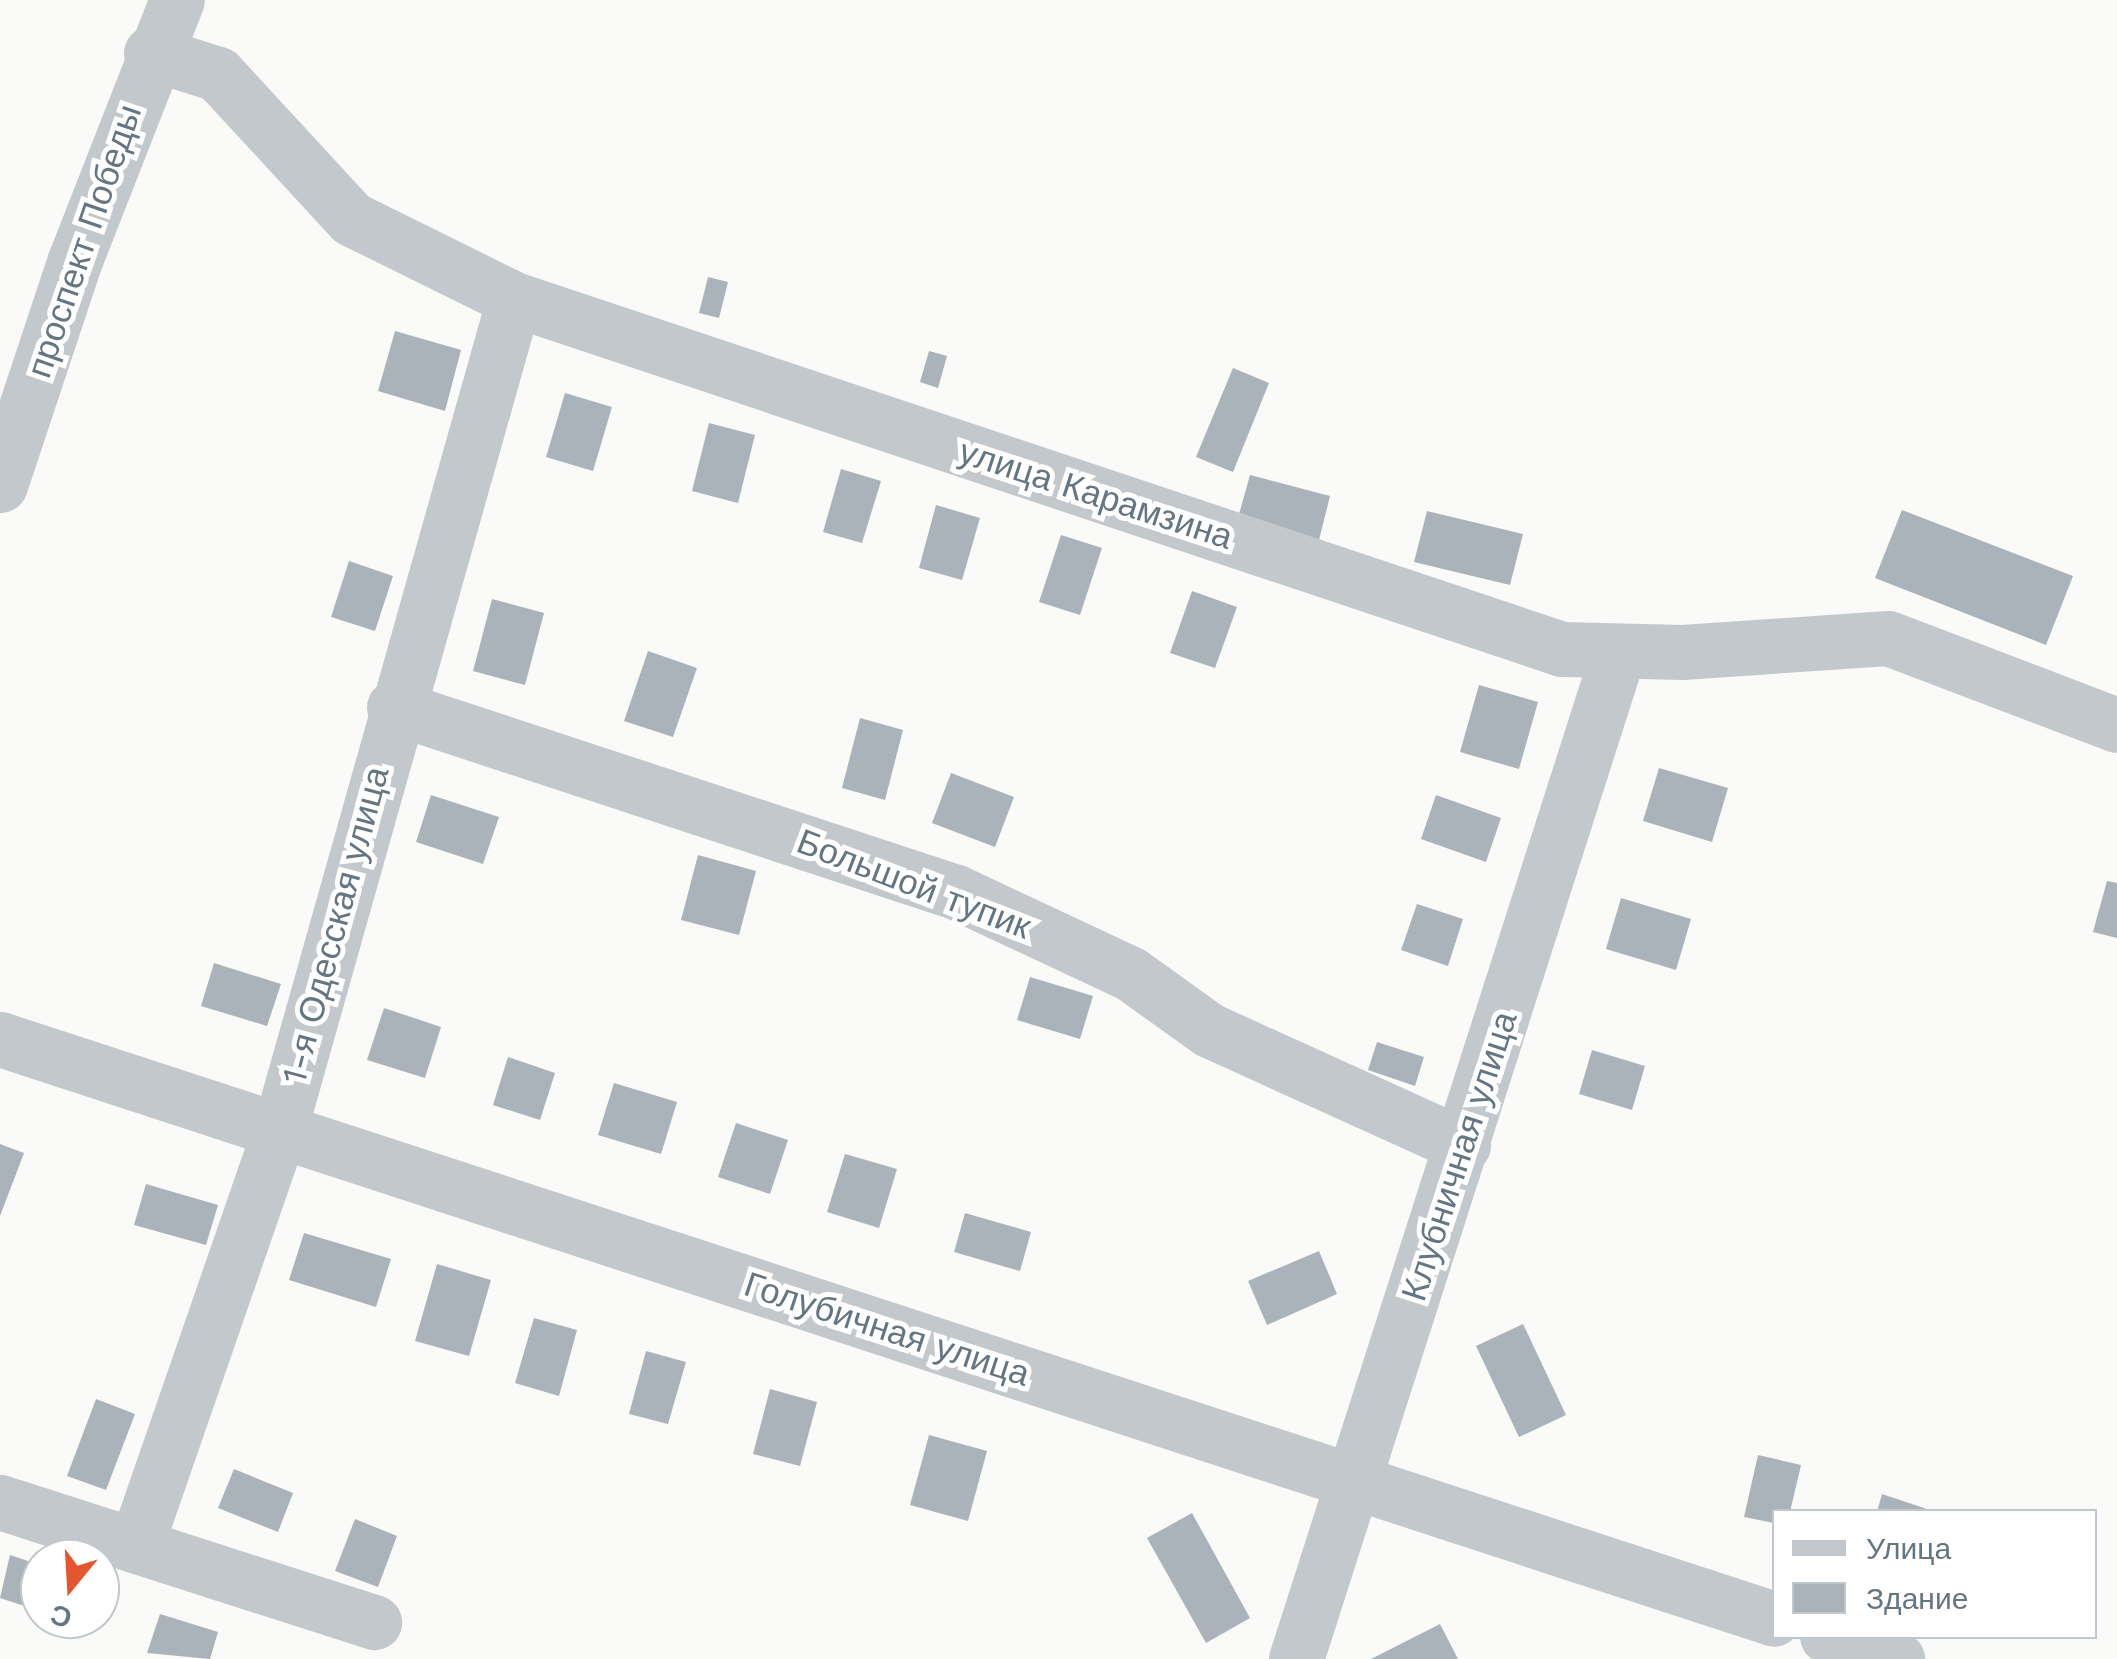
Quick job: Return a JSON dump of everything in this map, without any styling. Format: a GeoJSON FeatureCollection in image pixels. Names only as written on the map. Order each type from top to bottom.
{"type":"FeatureCollection","features":[{"type":"Feature","properties":{"kind":"lane","name":"проспект Победы"},"geometry":{"type":"LineString","coordinates":[[0,485],[150,53],[177,0]]}},
{"type":"Feature","properties":{"kind":"lane","name":"улица Карамзина"},"geometry":{"type":"LineString","coordinates":[[150,53],[218,74],[352,219],[514,299],[1562,649],[1618,653],[1888,638],[2117,725]]}},
{"type":"Feature","properties":{"kind":"lane","name":"1-я Одесская улица"},"geometry":{"type":"LineString","coordinates":[[136,1544],[280,1128],[394,706],[514,299]]}},
{"type":"Feature","properties":{"kind":"lane","name":"Клубничная улица"},"geometry":{"type":"LineString","coordinates":[[1296,1659],[1618,653]]}},
{"type":"Feature","properties":{"kind":"lane","name":"Большой тупик"},"geometry":{"type":"LineString","coordinates":[[394,706],[956,892],[1132,974],[1209,1030],[1463,1146]]}},
{"type":"Feature","properties":{"kind":"lane","name":"Голубичная улица"},"geometry":{"type":"LineString","coordinates":[[0,1039],[1772,1618]]}},
{"type":"Feature","properties":{"kind":"lane"},"geometry":{"type":"LineString","coordinates":[[0,1502],[374,1622]]}},
{"type":"Feature","properties":{"kind":"lane"},"geometry":{"type":"LineString","coordinates":[[1836,1639],[1897,1659]]}},
{"type":"Feature","properties":{"kind":"building"},"geometry":{"type":"Polygon","coordinates":[[[708,277],[728,282],[719,318],[699,313],[708,277]]]}},
{"type":"Feature","properties":{"kind":"building"},"geometry":{"type":"Polygon","coordinates":[[[395,331],[461,350],[445,411],[378,391],[395,331]]]}},
{"type":"Feature","properties":{"kind":"building"},"geometry":{"type":"Polygon","coordinates":[[[929,351],[947,356],[938,388],[920,382],[929,351]]]}},
{"type":"Feature","properties":{"kind":"building"},"geometry":{"type":"Polygon","coordinates":[[[1233,368],[1269,383],[1233,472],[1196,457],[1233,368]]]}},
{"type":"Feature","properties":{"kind":"building"},"geometry":{"type":"Polygon","coordinates":[[[565,393],[612,407],[593,471],[546,457],[565,393]]]}},
{"type":"Feature","properties":{"kind":"building"},"geometry":{"type":"Polygon","coordinates":[[[709,423],[755,435],[738,503],[692,491],[709,423]]]}},
{"type":"Feature","properties":{"kind":"building"},"geometry":{"type":"Polygon","coordinates":[[[841,469],[881,481],[862,543],[823,532],[841,469]]]}},
{"type":"Feature","properties":{"kind":"building"},"geometry":{"type":"Polygon","coordinates":[[[1250,475],[1330,496],[1319,540],[1238,518],[1250,475]]]}},
{"type":"Feature","properties":{"kind":"building"},"geometry":{"type":"Polygon","coordinates":[[[936,505],[980,518],[962,580],[919,568],[936,505]]]}},
{"type":"Feature","properties":{"kind":"building"},"geometry":{"type":"Polygon","coordinates":[[[1902,510],[2073,576],[2046,645],[1875,578],[1902,510]]]}},
{"type":"Feature","properties":{"kind":"building"},"geometry":{"type":"Polygon","coordinates":[[[1427,511],[1523,534],[1510,585],[1414,562],[1427,511]]]}},
{"type":"Feature","properties":{"kind":"building"},"geometry":{"type":"Polygon","coordinates":[[[1061,535],[1102,548],[1080,615],[1039,602],[1061,535]]]}},
{"type":"Feature","properties":{"kind":"building"},"geometry":{"type":"Polygon","coordinates":[[[349,561],[393,576],[375,631],[331,617],[349,561]]]}},
{"type":"Feature","properties":{"kind":"building"},"geometry":{"type":"Polygon","coordinates":[[[1192,591],[1237,607],[1215,668],[1170,653],[1192,591]]]}},
{"type":"Feature","properties":{"kind":"building"},"geometry":{"type":"Polygon","coordinates":[[[492,599],[544,613],[525,685],[473,671],[492,599]]]}},
{"type":"Feature","properties":{"kind":"building"},"geometry":{"type":"Polygon","coordinates":[[[648,651],[697,668],[673,737],[624,721],[648,651]]]}},
{"type":"Feature","properties":{"kind":"building"},"geometry":{"type":"Polygon","coordinates":[[[1479,685],[1538,702],[1519,769],[1460,752],[1479,685]]]}},
{"type":"Feature","properties":{"kind":"building"},"geometry":{"type":"Polygon","coordinates":[[[860,718],[903,730],[885,800],[842,788],[860,718]]]}},
{"type":"Feature","properties":{"kind":"building"},"geometry":{"type":"Polygon","coordinates":[[[1659,768],[1728,788],[1712,842],[1643,821],[1659,768]]]}},
{"type":"Feature","properties":{"kind":"building"},"geometry":{"type":"Polygon","coordinates":[[[951,773],[1014,797],[995,847],[932,823],[951,773]]]}},
{"type":"Feature","properties":{"kind":"building"},"geometry":{"type":"Polygon","coordinates":[[[431,795],[499,817],[483,864],[416,842],[431,795]]]}},
{"type":"Feature","properties":{"kind":"building"},"geometry":{"type":"Polygon","coordinates":[[[1436,795],[1501,818],[1486,862],[1421,839],[1436,795]]]}},
{"type":"Feature","properties":{"kind":"building"},"geometry":{"type":"Polygon","coordinates":[[[698,855],[756,871],[739,935],[681,920],[698,855]]]}},
{"type":"Feature","properties":{"kind":"building"},"geometry":{"type":"Polygon","coordinates":[[[2107,881],[2117,883],[2117,938],[2093,932],[2107,881]]]}},
{"type":"Feature","properties":{"kind":"building"},"geometry":{"type":"Polygon","coordinates":[[[1621,898],[1691,919],[1676,970],[1606,949],[1621,898]]]}},
{"type":"Feature","properties":{"kind":"building"},"geometry":{"type":"Polygon","coordinates":[[[1417,904],[1463,919],[1448,966],[1401,950],[1417,904]]]}},
{"type":"Feature","properties":{"kind":"building"},"geometry":{"type":"Polygon","coordinates":[[[214,963],[281,984],[267,1026],[201,1006],[214,963]]]}},
{"type":"Feature","properties":{"kind":"building"},"geometry":{"type":"Polygon","coordinates":[[[1030,977],[1093,996],[1080,1039],[1017,1020],[1030,977]]]}},
{"type":"Feature","properties":{"kind":"building"},"geometry":{"type":"Polygon","coordinates":[[[384,1008],[441,1027],[425,1078],[367,1060],[384,1008]]]}},
{"type":"Feature","properties":{"kind":"building"},"geometry":{"type":"Polygon","coordinates":[[[1377,1042],[1424,1057],[1415,1086],[1368,1070],[1377,1042]]]}},
{"type":"Feature","properties":{"kind":"building"},"geometry":{"type":"Polygon","coordinates":[[[1592,1050],[1645,1066],[1632,1110],[1579,1094],[1592,1050]]]}},
{"type":"Feature","properties":{"kind":"building"},"geometry":{"type":"Polygon","coordinates":[[[508,1057],[555,1073],[540,1120],[493,1105],[508,1057]]]}},
{"type":"Feature","properties":{"kind":"building"},"geometry":{"type":"Polygon","coordinates":[[[614,1083],[677,1102],[661,1154],[598,1135],[614,1083]]]}},
{"type":"Feature","properties":{"kind":"building"},"geometry":{"type":"Polygon","coordinates":[[[736,1123],[788,1140],[770,1194],[718,1177],[736,1123]]]}},
{"type":"Feature","properties":{"kind":"building"},"geometry":{"type":"Polygon","coordinates":[[[0,1144],[24,1153],[0,1216],[0,1144]]]}},
{"type":"Feature","properties":{"kind":"building"},"geometry":{"type":"Polygon","coordinates":[[[845,1154],[897,1169],[879,1228],[827,1212],[845,1154]]]}},
{"type":"Feature","properties":{"kind":"building"},"geometry":{"type":"Polygon","coordinates":[[[146,1184],[218,1205],[206,1245],[134,1225],[146,1184]]]}},
{"type":"Feature","properties":{"kind":"building"},"geometry":{"type":"Polygon","coordinates":[[[965,1213],[1031,1232],[1020,1271],[954,1252],[965,1213]]]}},
{"type":"Feature","properties":{"kind":"building"},"geometry":{"type":"Polygon","coordinates":[[[304,1233],[391,1259],[376,1307],[289,1280],[304,1233]]]}},
{"type":"Feature","properties":{"kind":"building"},"geometry":{"type":"Polygon","coordinates":[[[1319,1251],[1337,1294],[1267,1325],[1248,1281],[1319,1251]]]}},
{"type":"Feature","properties":{"kind":"building"},"geometry":{"type":"Polygon","coordinates":[[[437,1264],[491,1280],[469,1356],[415,1341],[437,1264]]]}},
{"type":"Feature","properties":{"kind":"building"},"geometry":{"type":"Polygon","coordinates":[[[534,1318],[577,1330],[559,1396],[515,1383],[534,1318]]]}},
{"type":"Feature","properties":{"kind":"building"},"geometry":{"type":"Polygon","coordinates":[[[1523,1324],[1566,1415],[1519,1437],[1476,1346],[1523,1324]]]}},
{"type":"Feature","properties":{"kind":"building"},"geometry":{"type":"Polygon","coordinates":[[[646,1351],[686,1362],[668,1424],[629,1414],[646,1351]]]}},
{"type":"Feature","properties":{"kind":"building"},"geometry":{"type":"Polygon","coordinates":[[[770,1389],[817,1402],[800,1466],[753,1454],[770,1389]]]}},
{"type":"Feature","properties":{"kind":"building"},"geometry":{"type":"Polygon","coordinates":[[[96,1399],[135,1414],[106,1490],[67,1476],[96,1399]]]}},
{"type":"Feature","properties":{"kind":"building"},"geometry":{"type":"Polygon","coordinates":[[[929,1435],[987,1451],[968,1521],[910,1505],[929,1435]]]}},
{"type":"Feature","properties":{"kind":"building"},"geometry":{"type":"Polygon","coordinates":[[[1758,1455],[1801,1465],[1791,1509],[1772,1509],[1772,1523],[1744,1517],[1758,1455]]]}},
{"type":"Feature","properties":{"kind":"building"},"geometry":{"type":"Polygon","coordinates":[[[234,1469],[293,1493],[278,1532],[218,1508],[234,1469]]]}},
{"type":"Feature","properties":{"kind":"building"},"geometry":{"type":"Polygon","coordinates":[[[1882,1494],[1927,1509],[1878,1509],[1882,1494]]]}},
{"type":"Feature","properties":{"kind":"building"},"geometry":{"type":"Polygon","coordinates":[[[1192,1513],[1250,1618],[1206,1643],[1147,1538],[1192,1513]]]}},
{"type":"Feature","properties":{"kind":"building"},"geometry":{"type":"Polygon","coordinates":[[[355,1519],[397,1536],[378,1587],[335,1571],[355,1519]]]}},
{"type":"Feature","properties":{"kind":"building"},"geometry":{"type":"Polygon","coordinates":[[[10,1555],[20,1558],[20,1604],[0,1598],[10,1555]]]}},
{"type":"Feature","properties":{"kind":"building"},"geometry":{"type":"Polygon","coordinates":[[[160,1614],[218,1632],[210,1659],[147,1653],[160,1614]]]}},
{"type":"Feature","properties":{"kind":"building"},"geometry":{"type":"Polygon","coordinates":[[[1440,1624],[1458,1659],[1371,1659],[1440,1624]]]}}]}
